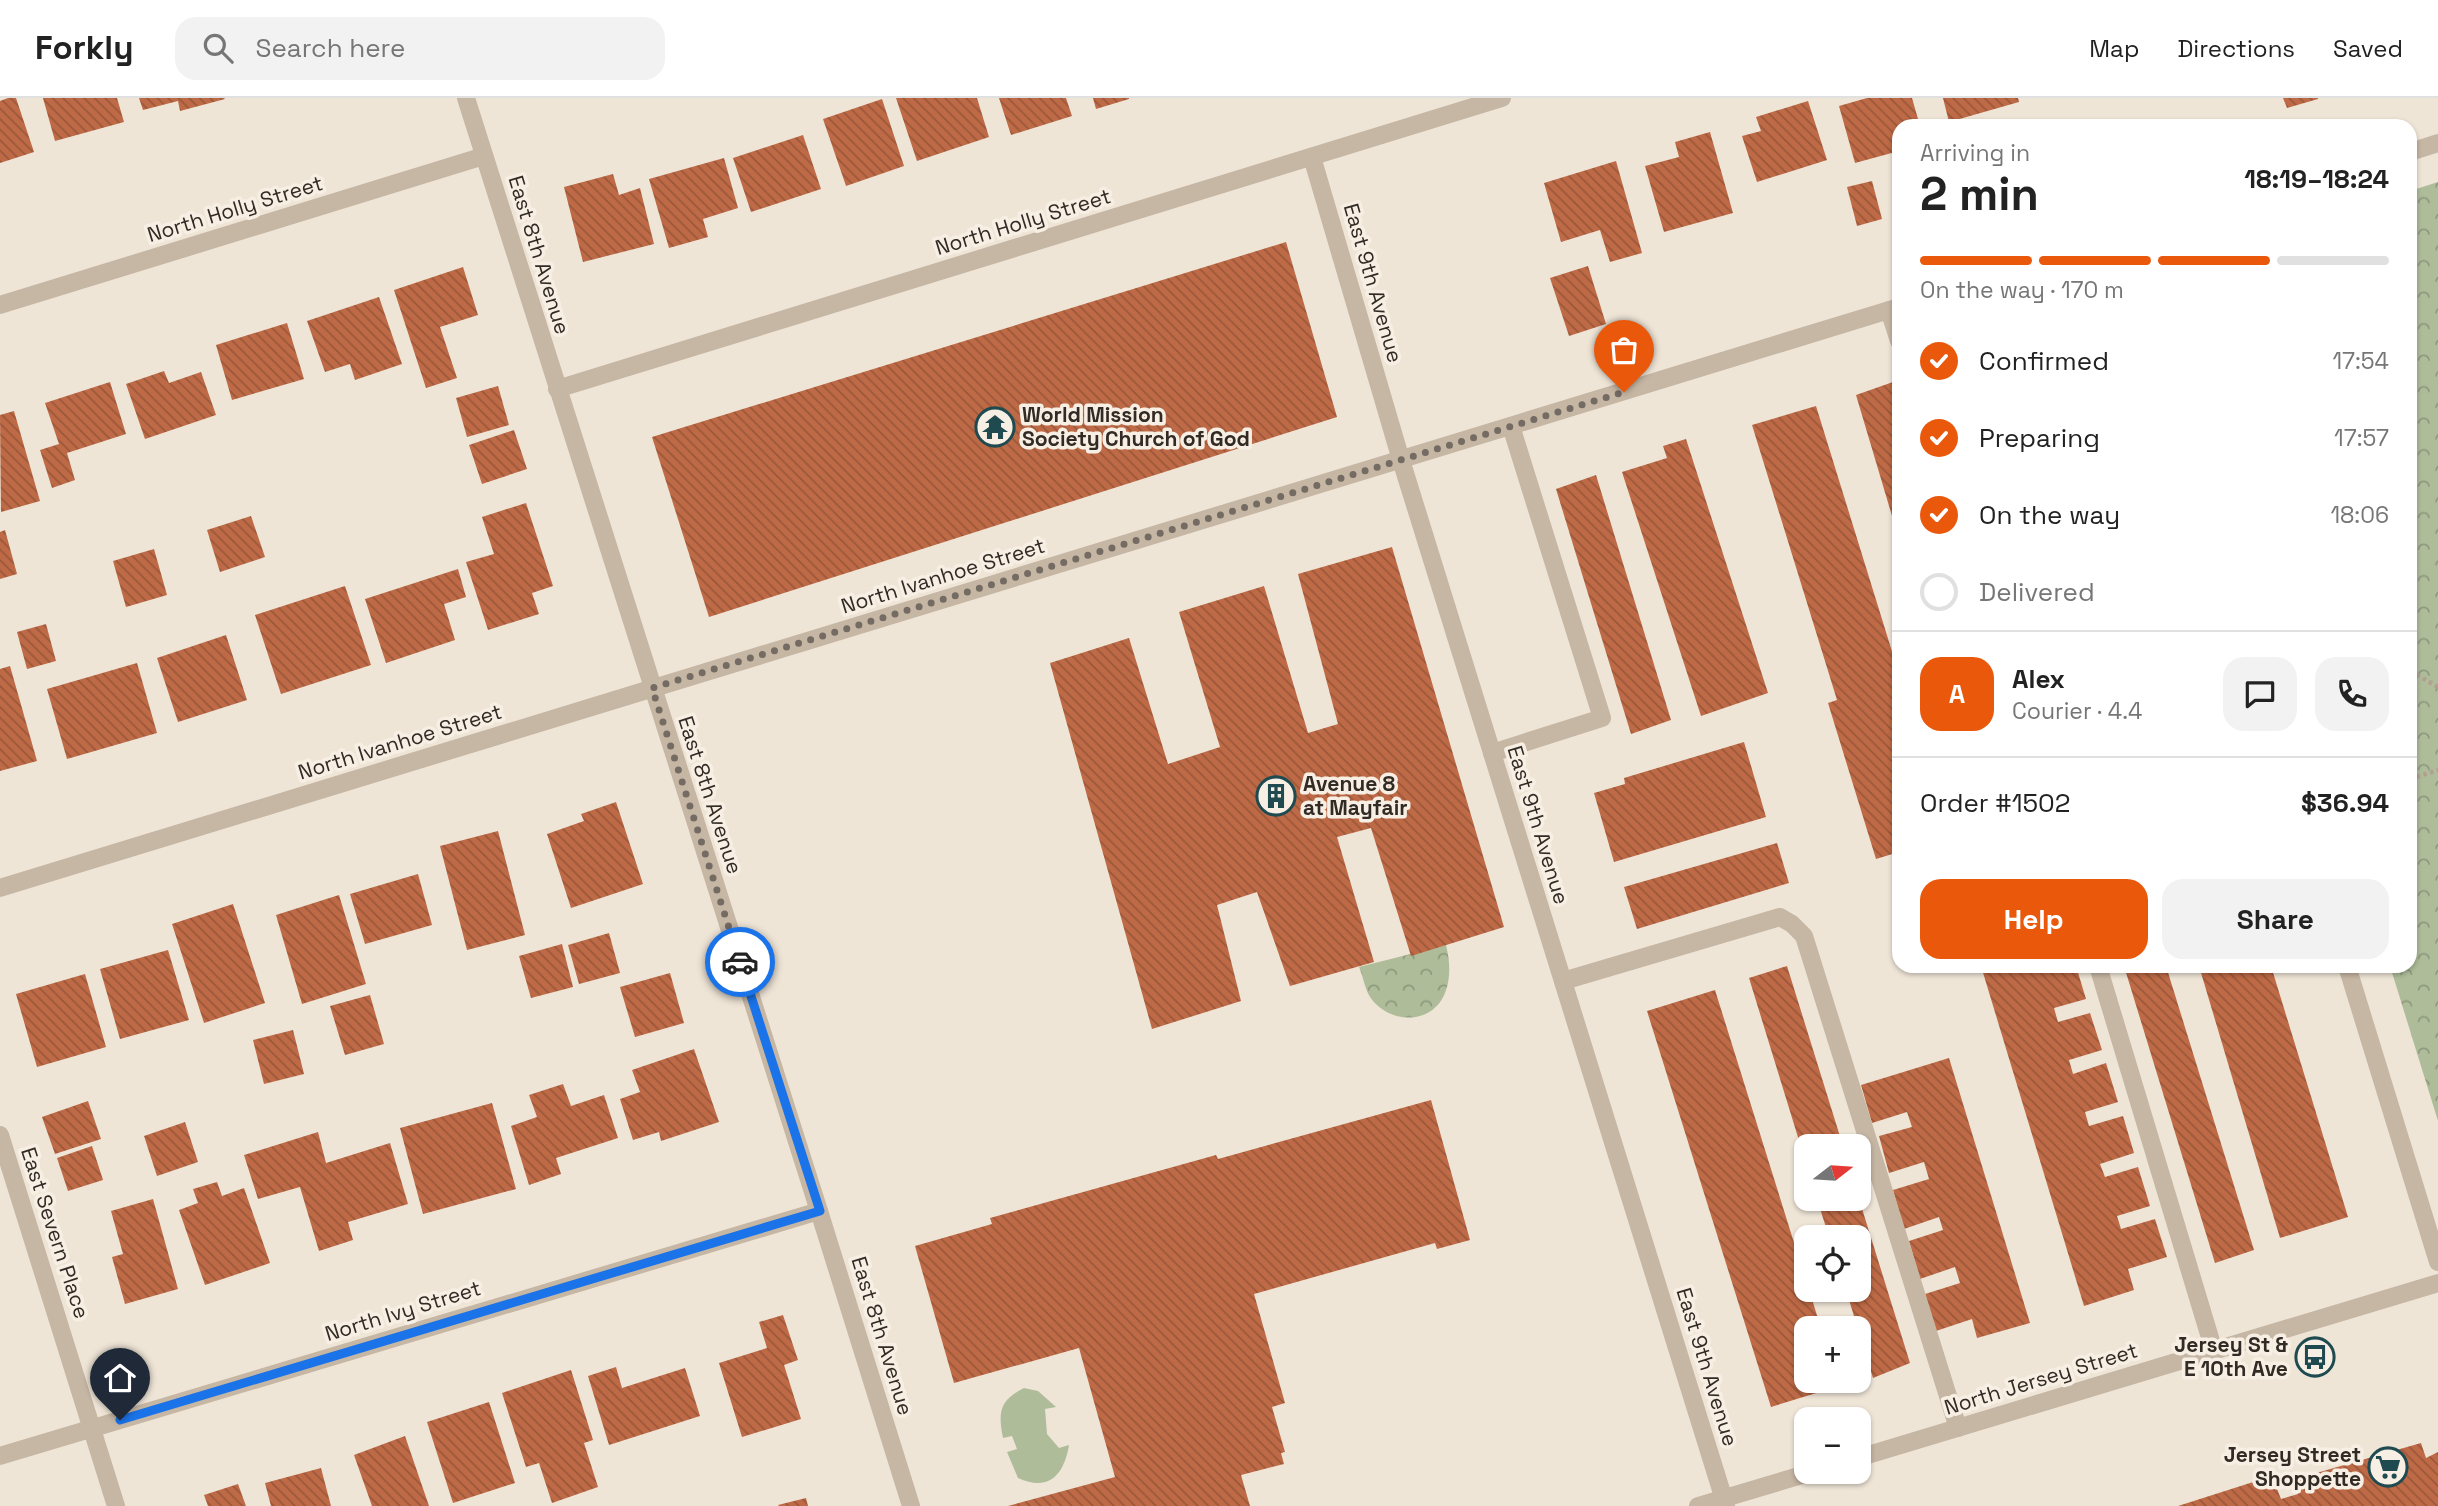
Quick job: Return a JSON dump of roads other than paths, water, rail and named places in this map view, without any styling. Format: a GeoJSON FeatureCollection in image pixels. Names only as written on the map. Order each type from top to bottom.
{"type":"FeatureCollection","features":[{"type":"Feature","properties":{"kind":"street","name":"East 8th Avenue"},"geometry":{"type":"LineString","coordinates":[[466,98],[820,1211],[911,1506]]}},
{"type":"Feature","properties":{"kind":"street","name":"North Holly Street"},"geometry":{"type":"LineString","coordinates":[[557,389],[1502,98]]}},
{"type":"Feature","properties":{"kind":"street"},"geometry":{"type":"LineString","coordinates":[[2417,150],[2438,143]]}},
{"type":"Feature","properties":{"kind":"street","name":"North Holly Street"},"geometry":{"type":"LineString","coordinates":[[0,306],[484,156]]}},
{"type":"Feature","properties":{"kind":"street","name":"East 9th Avenue"},"geometry":{"type":"LineString","coordinates":[[1312,157],[1401,460],[1725,1502]]}},
{"type":"Feature","properties":{"kind":"street","name":"North Ivanhoe Street"},"geometry":{"type":"LineString","coordinates":[[0,888],[1892,310]]}},
{"type":"Feature","properties":{"kind":"street"},"geometry":{"type":"LineString","coordinates":[[1492,753],[1602,718],[1511,426]]}},
{"type":"Feature","properties":{"kind":"street"},"geometry":{"type":"LineString","coordinates":[[1563,981],[1780,917],[1804,936],[1958,1428]]}},
{"type":"Feature","properties":{"kind":"street"},"geometry":{"type":"LineString","coordinates":[[2100,973],[2214,1350]]}},
{"type":"Feature","properties":{"kind":"street"},"geometry":{"type":"LineString","coordinates":[[2349,973],[2438,1262]]}},
{"type":"Feature","properties":{"kind":"street","name":"East Severn Place"},"geometry":{"type":"LineString","coordinates":[[0,1135],[116,1506]]}},
{"type":"Feature","properties":{"kind":"street","name":"North Ivy Street"},"geometry":{"type":"LineString","coordinates":[[0,1457],[820,1211]]}},
{"type":"Feature","properties":{"kind":"street","name":"North Jersey Street"},"geometry":{"type":"LineString","coordinates":[[1871,1454],[2438,1283]]}},
{"type":"Feature","properties":{"kind":"street"},"geometry":{"type":"LineString","coordinates":[[1699,1506],[1725,1502],[1794,1478]]}},
{"type":"Feature","properties":{"kind":"place","name":"World Mission Society Church of God"},"geometry":{"type":"Point","coordinates":[995,427]}},
{"type":"Feature","properties":{"kind":"place","name":"Avenue 8 at Mayfair"},"geometry":{"type":"Point","coordinates":[1276,796]}},
{"type":"Feature","properties":{"kind":"place","name":"Jersey St & E 10th Ave"},"geometry":{"type":"Point","coordinates":[2315,1357]}},
{"type":"Feature","properties":{"kind":"place","name":"Jersey Street Shoppette"},"geometry":{"type":"Point","coordinates":[2388,1467]}}]}
